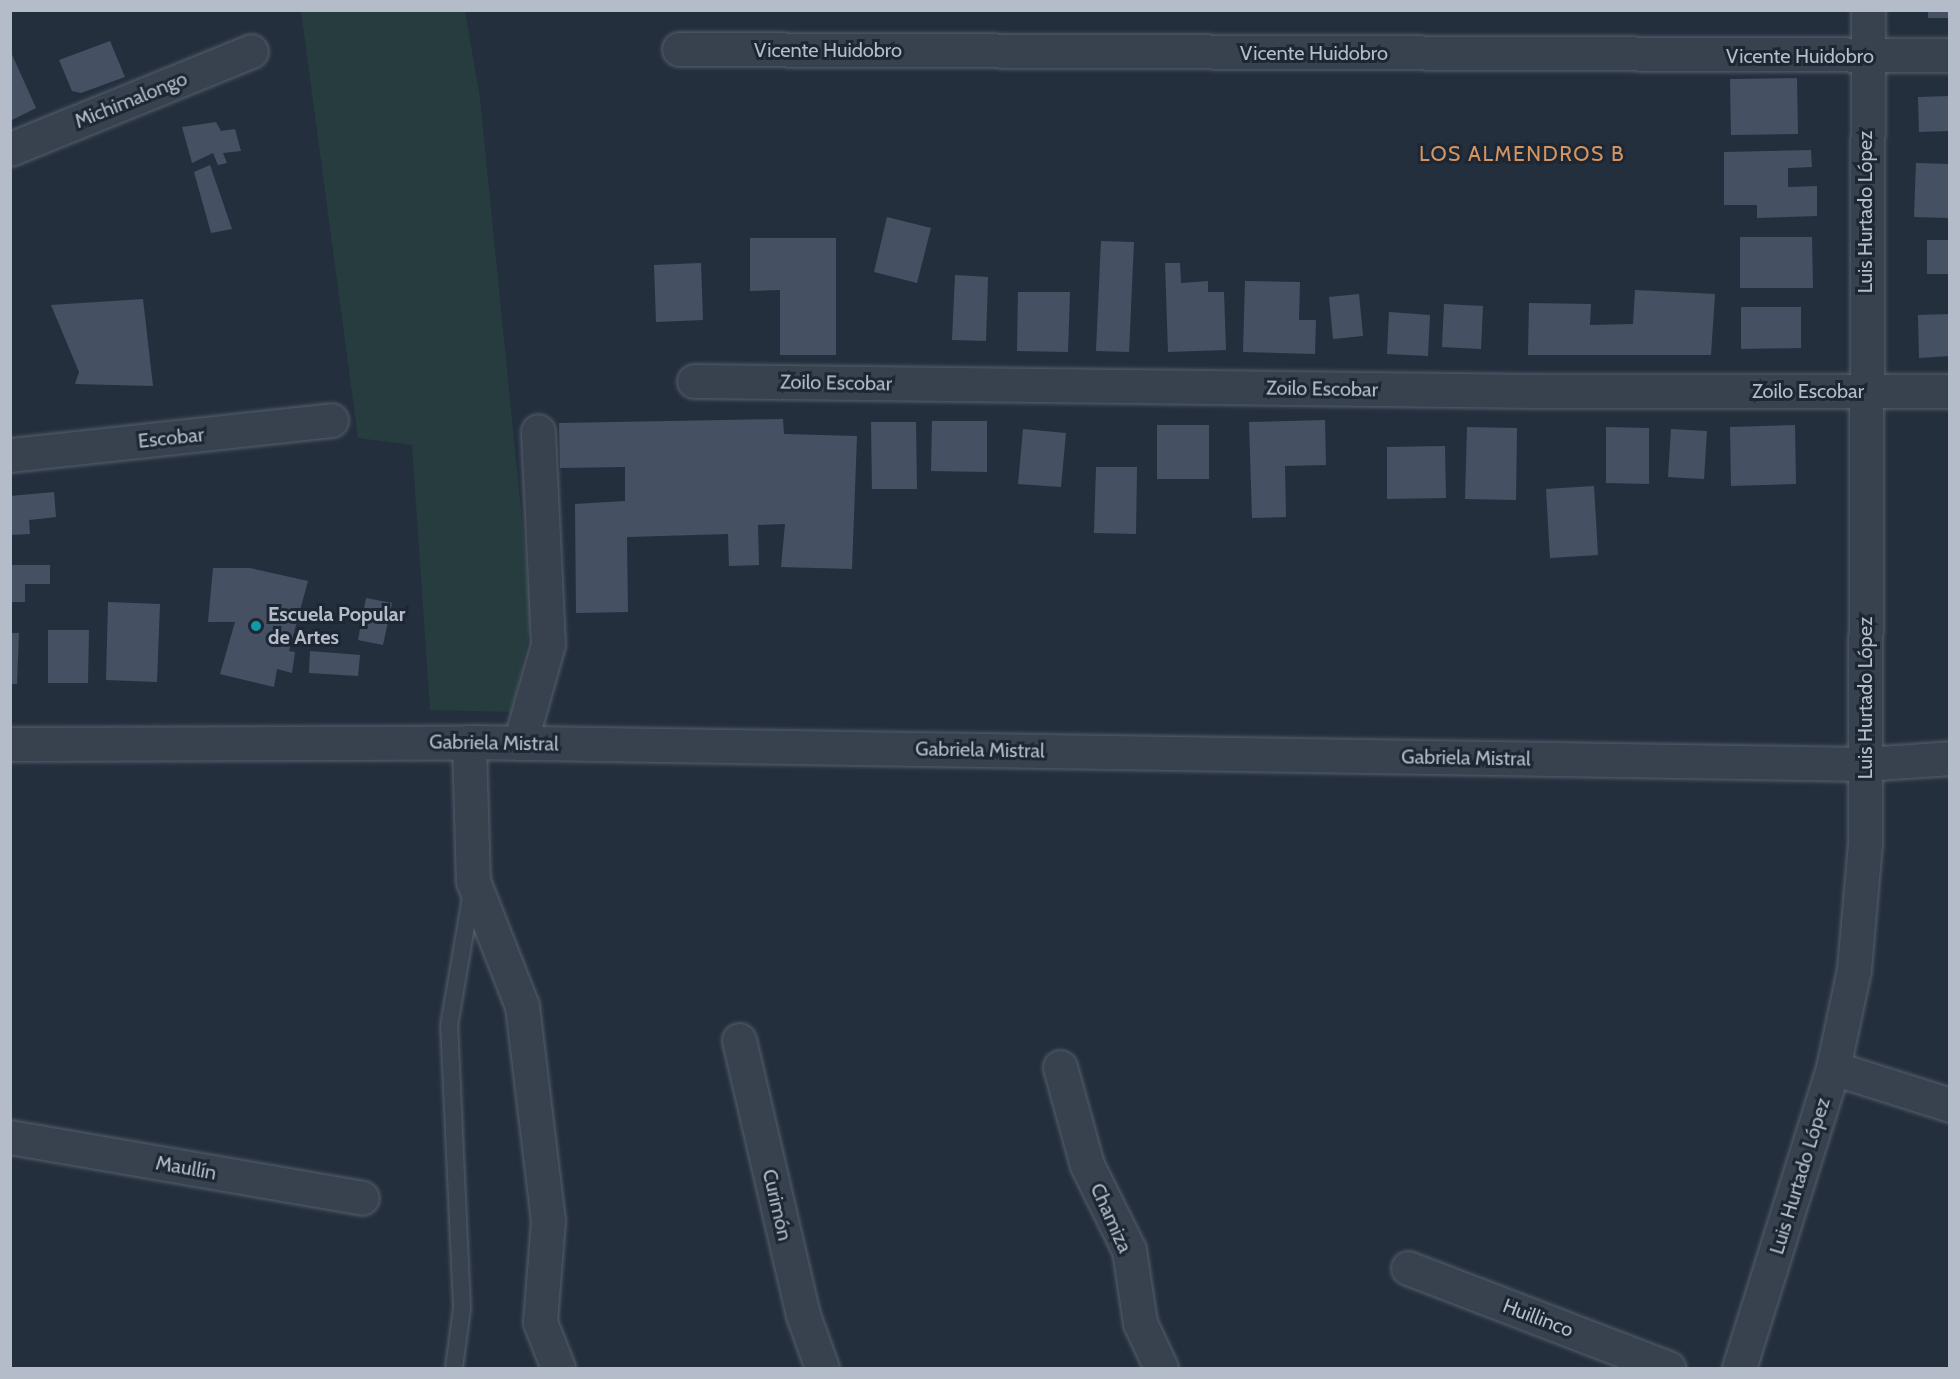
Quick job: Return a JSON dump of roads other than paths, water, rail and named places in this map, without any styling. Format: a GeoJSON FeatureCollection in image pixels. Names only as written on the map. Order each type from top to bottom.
{"type":"FeatureCollection","features":[{"type":"Feature","properties":{"kind":"street","name":"Luis Hurtado López"},"geometry":{"type":"LineString","coordinates":[[1739,1368],[1833,1068],[1854,969],[1864,843],[1868,10]]}},
{"type":"Feature","properties":{"kind":"street","name":"Vicente Huidobro"},"geometry":{"type":"LineString","coordinates":[[679,49],[1950,55]]}},
{"type":"Feature","properties":{"kind":"street","name":"Michimalongo"},"geometry":{"type":"LineString","coordinates":[[10,149],[251,51]]}},
{"type":"Feature","properties":{"kind":"street","name":"Zoilo Escobar"},"geometry":{"type":"LineString","coordinates":[[694,381],[1950,391]]}},
{"type":"Feature","properties":{"kind":"street","name":"Escobar"},"geometry":{"type":"LineString","coordinates":[[10,456],[331,420]]}},
{"type":"Feature","properties":{"kind":"street"},"geometry":{"type":"LineString","coordinates":[[520,743],[548,644],[538,431]]}},
{"type":"Feature","properties":{"kind":"street","name":"Gabriela Mistral"},"geometry":{"type":"LineString","coordinates":[[10,744],[469,742],[1865,764],[1950,758]]}},
{"type":"Feature","properties":{"kind":"street"},"geometry":{"type":"LineString","coordinates":[[469,742],[473,881],[522,1006],[548,1220],[540,1322],[558,1368]]}},
{"type":"Feature","properties":{"kind":"street","name":"Curimón"},"geometry":{"type":"LineString","coordinates":[[739,1040],[803,1314],[822,1368]]}},
{"type":"Feature","properties":{"kind":"street","name":"Chamiza"},"geometry":{"type":"LineString","coordinates":[[1060,1067],[1087,1165],[1129,1250],[1140,1323],[1161,1368]]}},
{"type":"Feature","properties":{"kind":"street"},"geometry":{"type":"LineString","coordinates":[[1833,1068],[1950,1105]]}},
{"type":"Feature","properties":{"kind":"street","name":"Maullín"},"geometry":{"type":"LineString","coordinates":[[10,1137],[362,1198]]}},
{"type":"Feature","properties":{"kind":"street","name":"Huillinco"},"geometry":{"type":"LineString","coordinates":[[1408,1268],[1668,1368]]}},
{"type":"Feature","properties":{"kind":"lane"},"geometry":{"type":"LineString","coordinates":[[454,1368],[462,1308],[448,1026],[473,881]]}},
{"type":"Feature","properties":{"kind":"place","name":"Escuela Popular de Artes"},"geometry":{"type":"Point","coordinates":[256,626]}},
{"type":"Feature","properties":{"kind":"district","name":"LOS ALMENDROS B"},"geometry":{"type":"Point","coordinates":[1522,154]}}]}
